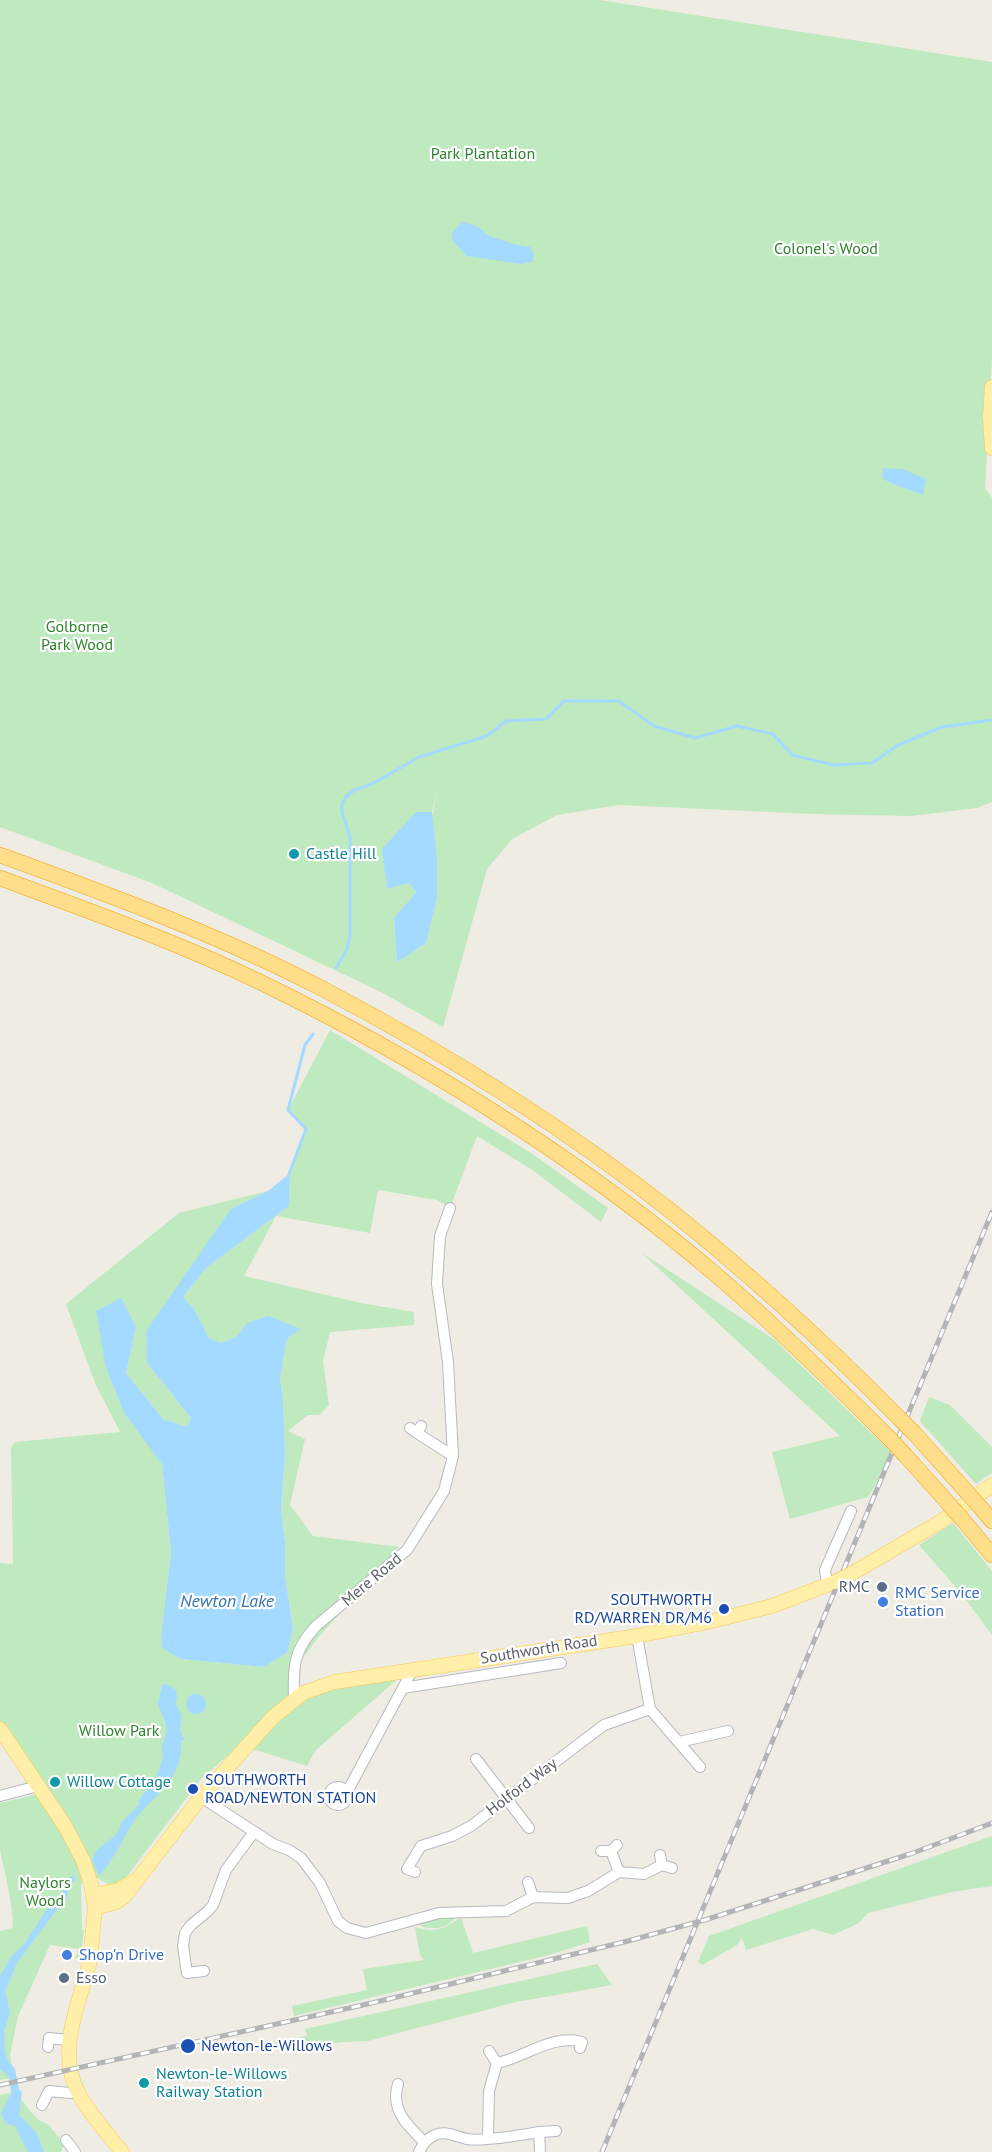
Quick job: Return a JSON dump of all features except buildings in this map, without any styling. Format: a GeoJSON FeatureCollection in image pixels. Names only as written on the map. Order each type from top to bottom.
{"type":"FeatureCollection","features":[{"type":"Feature","properties":{"kind":"highway"},"geometry":{"type":"LineString","coordinates":[[0,855],[143,907],[322,988],[465,1069],[547,1122],[671,1212],[804,1325],[914,1433],[992,1521]]}},
{"type":"Feature","properties":{"kind":"highway"},"geometry":{"type":"LineString","coordinates":[[0,878],[135,927],[257,981],[411,1062],[515,1126],[662,1232],[726,1284],[833,1382],[891,1440],[992,1555]]}},
{"type":"Feature","properties":{"kind":"main road"},"geometry":{"type":"LineString","coordinates":[[992,387],[990,417],[992,448]]}},
{"type":"Feature","properties":{"kind":"main road","name":"Southworth Road"},"geometry":{"type":"LineString","coordinates":[[94,1901],[119,1900],[128,1893],[136,1879],[201,1797],[273,1717],[294,1699],[313,1689],[334,1682],[413,1669],[637,1636],[772,1606],[851,1574],[940,1522],[992,1485]]}},
{"type":"Feature","properties":{"kind":"main road"},"geometry":{"type":"LineString","coordinates":[[0,1729],[65,1827],[83,1860],[94,1901],[90,1961],[69,2040],[70,2064],[77,2091],[122,2152]]}},
{"type":"Feature","properties":{"kind":"street","name":"Mere Road"},"geometry":{"type":"LineString","coordinates":[[294,1699],[294,1661],[303,1640],[316,1626],[407,1550],[444,1491],[453,1455],[448,1362],[437,1284],[440,1236],[450,1208]]}},
{"type":"Feature","properties":{"kind":"street"},"geometry":{"type":"LineString","coordinates":[[416,1429],[453,1455]]}},
{"type":"Feature","properties":{"kind":"street"},"geometry":{"type":"LineString","coordinates":[[831,1584],[825,1570],[851,1511]]}},
{"type":"Feature","properties":{"kind":"street"},"geometry":{"type":"LineString","coordinates":[[637,1636],[650,1709],[700,1767]]}},
{"type":"Feature","properties":{"kind":"street"},"geometry":{"type":"LineString","coordinates":[[403,1688],[558,1667]]}},
{"type":"Feature","properties":{"kind":"street"},"geometry":{"type":"LineString","coordinates":[[347,1792],[413,1669]]}},
{"type":"Feature","properties":{"kind":"street","name":"Holford Way"},"geometry":{"type":"LineString","coordinates":[[415,1872],[407,1869],[422,1846],[452,1836],[471,1826],[604,1725],[650,1709]]}},
{"type":"Feature","properties":{"kind":"street"},"geometry":{"type":"LineString","coordinates":[[679,1742],[728,1731]]}},
{"type":"Feature","properties":{"kind":"street"},"geometry":{"type":"LineString","coordinates":[[476,1759],[529,1828]]}},
{"type":"Feature","properties":{"kind":"street"},"geometry":{"type":"LineString","coordinates":[[0,1796],[38,1786]]}},
{"type":"Feature","properties":{"kind":"street"},"geometry":{"type":"LineString","coordinates":[[201,1797],[308,1864],[329,1889],[338,1930],[366,1933],[439,1913],[507,1916],[533,1897],[568,1899],[588,1891],[619,1872],[644,1874],[665,1863]]}},
{"type":"Feature","properties":{"kind":"street"},"geometry":{"type":"LineString","coordinates":[[204,1971],[182,1974],[185,1933],[213,1905],[226,1870],[254,1832]]}},
{"type":"Feature","properties":{"kind":"street"},"geometry":{"type":"LineString","coordinates":[[610,1849],[619,1872]]}},
{"type":"Feature","properties":{"kind":"street"},"geometry":{"type":"LineString","coordinates":[[528,1882],[533,1897]]}},
{"type":"Feature","properties":{"kind":"street"},"geometry":{"type":"LineString","coordinates":[[49,2038],[69,2040]]}},
{"type":"Feature","properties":{"kind":"street"},"geometry":{"type":"LineString","coordinates":[[497,2063],[556,2042],[569,2039],[582,2043]]}},
{"type":"Feature","properties":{"kind":"street"},"geometry":{"type":"LineString","coordinates":[[488,2138],[489,2091],[497,2063],[489,2051]]}},
{"type":"Feature","properties":{"kind":"street"},"geometry":{"type":"LineString","coordinates":[[399,2084],[396,2092],[396,2105],[401,2118],[421,2147],[435,2135],[444,2133],[468,2140],[556,2131]]}},
{"type":"Feature","properties":{"kind":"street"},"geometry":{"type":"LineString","coordinates":[[42,2105],[51,2087],[70,2093],[77,2091]]}},
{"type":"Feature","properties":{"kind":"street"},"geometry":{"type":"LineString","coordinates":[[539,2132],[540,2150]]}},
{"type":"Feature","properties":{"kind":"green space"},"geometry":{"type":"Polygon","coordinates":[[[0,0],[600,0],[992,62],[992,359],[985,488],[992,498],[992,802],[977,808],[910,816],[619,805],[557,815],[512,839],[487,869],[443,1027],[381,992],[152,883],[0,827],[0,0]],[[437,789],[432,812],[416,813],[409,883],[416,892],[394,918],[397,962],[426,943],[437,898],[437,858],[432,819],[437,789]]]}},
{"type":"Feature","properties":{"kind":"green space","name":"Willow Park"},"geometry":{"type":"Polygon","coordinates":[[[330,1030],[531,1153],[608,1208],[601,1222],[531,1169],[477,1136],[450,1208],[437,1200],[378,1190],[370,1233],[276,1216],[244,1276],[366,1304],[414,1312],[414,1325],[330,1332],[323,1361],[329,1405],[319,1415],[308,1415],[288,1431],[305,1439],[290,1505],[313,1536],[399,1547],[316,1640],[295,1669],[301,1701],[314,1692],[401,1676],[316,1750],[307,1766],[253,1749],[242,1743],[201,1779],[127,1876],[110,1885],[97,1878],[81,1884],[82,1929],[84,1930],[80,1961],[76,1958],[78,1949],[50,1945],[18,2016],[10,2055],[14,2078],[0,2080],[0,1931],[12,1928],[13,1922],[0,1850],[0,1803],[46,1792],[0,1728],[0,1563],[13,1564],[11,1448],[15,1442],[120,1432],[95,1383],[66,1304],[179,1213],[268,1191],[231,1209],[183,1297],[206,1268],[289,1206],[290,1173],[306,1129],[288,1110],[330,1030]],[[183,1297],[147,1363],[191,1418],[187,1427],[163,1419],[126,1373],[136,1327],[106,1368],[124,1413],[162,1463],[171,1553],[161,1636],[181,1659],[264,1667],[287,1653],[293,1627],[285,1576],[285,1542],[281,1508],[285,1454],[280,1379],[286,1343],[289,1337],[300,1329],[247,1323],[236,1337],[221,1343],[209,1338],[194,1309],[183,1297]]]}},
{"type":"Feature","properties":{"kind":"green space"},"geometry":{"type":"Polygon","coordinates":[[[642,1253],[775,1340],[893,1454],[868,1497],[790,1519],[772,1452],[840,1436],[642,1253]]]}},
{"type":"Feature","properties":{"kind":"green space"},"geometry":{"type":"Polygon","coordinates":[[[929,1397],[950,1405],[992,1447],[992,1473],[976,1484],[920,1421],[929,1397]]]}},
{"type":"Feature","properties":{"kind":"green space"},"geometry":{"type":"Polygon","coordinates":[[[953,1523],[992,1571],[992,1635],[961,1593],[919,1545],[953,1523]]]}},
{"type":"Feature","properties":{"kind":"green space"},"geometry":{"type":"Polygon","coordinates":[[[992,1836],[992,1886],[952,1892],[868,1913],[859,1923],[833,1935],[813,1929],[746,1950],[742,1938],[737,1945],[702,1965],[698,1962],[709,1936],[992,1836]]]}},
{"type":"Feature","properties":{"kind":"green space"},"geometry":{"type":"Polygon","coordinates":[[[457,1916],[449,1924],[438,1928],[427,1928],[416,1923],[438,1917],[457,1916]]]}},
{"type":"Feature","properties":{"kind":"green space"},"geometry":{"type":"Polygon","coordinates":[[[461,1918],[473,1953],[587,1926],[590,1942],[549,1955],[294,2016],[292,2006],[367,1990],[363,1969],[424,1960],[420,1955],[415,1927],[434,1930],[461,1918]]]}},
{"type":"Feature","properties":{"kind":"green space"},"geometry":{"type":"Polygon","coordinates":[[[597,1964],[612,1985],[516,2002],[368,2041],[276,2049],[275,2042],[307,2036],[305,2029],[597,1964]]]}},
{"type":"Feature","properties":{"kind":"green space"},"geometry":{"type":"Polygon","coordinates":[[[16,2092],[30,2111],[39,2120],[49,2125],[64,2144],[61,2152],[0,2152],[0,2095],[16,2092]]]}},
{"type":"Feature","properties":{"kind":"water"},"geometry":{"type":"Polygon","coordinates":[[[462,222],[479,227],[486,235],[530,247],[534,255],[532,262],[521,264],[467,256],[452,240],[452,233],[462,222]]]}},
{"type":"Feature","properties":{"kind":"water"},"geometry":{"type":"Polygon","coordinates":[[[883,468],[902,469],[926,479],[923,495],[882,478],[883,468]]]}},
{"type":"Feature","properties":{"kind":"water"},"geometry":{"type":"Polygon","coordinates":[[[416,812],[432,812],[437,858],[437,898],[426,943],[397,962],[394,918],[416,892],[409,883],[387,889],[382,849],[416,812]]]}},
{"type":"Feature","properties":{"kind":"water","name":"Newton Lake"},"geometry":{"type":"Polygon","coordinates":[[[290,1173],[289,1206],[206,1268],[183,1297],[194,1309],[209,1338],[221,1343],[236,1337],[247,1323],[268,1316],[301,1329],[289,1337],[286,1343],[280,1379],[285,1454],[281,1508],[285,1542],[285,1576],[293,1628],[287,1653],[264,1667],[181,1659],[162,1648],[161,1636],[171,1553],[162,1464],[124,1413],[106,1368],[96,1311],[121,1298],[136,1327],[126,1373],[163,1419],[187,1427],[191,1418],[147,1363],[146,1331],[231,1209],[268,1191],[290,1173]]]}},
{"type":"Feature","properties":{"kind":"water"},"geometry":{"type":"Polygon","coordinates":[[[166,1684],[176,1690],[175,1703],[182,1715],[180,1730],[183,1738],[186,1738],[181,1741],[177,1767],[165,1787],[132,1824],[99,1876],[92,1860],[97,1850],[116,1835],[122,1822],[139,1805],[138,1801],[156,1778],[163,1757],[162,1745],[167,1727],[158,1704],[162,1685],[166,1684]]]}},
{"type":"Feature","properties":{"kind":"water"},"geometry":{"type":"Polygon","coordinates":[[[196,1694],[203,1697],[206,1704],[203,1711],[196,1714],[189,1711],[186,1704],[189,1697],[196,1694]]]}},
{"type":"Feature","properties":{"kind":"water"},"geometry":{"type":"Polygon","coordinates":[[[73,1875],[76,1880],[71,1883],[67,1896],[17,1963],[5,1991],[10,2013],[4,2031],[5,2052],[8,2061],[15,2069],[19,2090],[22,2091],[19,2115],[37,2133],[44,2152],[28,2152],[15,2126],[5,2123],[1,2113],[11,2093],[9,2077],[0,2069],[0,1976],[11,1957],[26,1942],[73,1875]]]}},
{"type":"Feature","properties":{"kind":"waterway"},"geometry":{"type":"LineString","coordinates":[[336,968],[347,949],[350,935],[350,837],[342,812],[342,804],[346,797],[353,791],[374,783],[419,757],[487,736],[506,721],[546,719],[564,701],[619,701],[654,726],[695,738],[737,726],[773,734],[792,755],[834,765],[872,763],[898,745],[942,727],[992,720]]}},
{"type":"Feature","properties":{"kind":"waterway"},"geometry":{"type":"LineString","coordinates":[[289,1174],[306,1129],[288,1110],[305,1045],[313,1034]]}},
{"type":"Feature","properties":{"kind":"railway"},"geometry":{"type":"LineString","coordinates":[[602,2152],[992,1212]]}},
{"type":"Feature","properties":{"kind":"railway"},"geometry":{"type":"LineString","coordinates":[[0,2085],[372,2003],[628,1941],[708,1919],[913,1853],[992,1823]]}},
{"type":"Feature","properties":{"kind":"place","name":"Castle Hill"},"geometry":{"type":"Point","coordinates":[294,854]}},
{"type":"Feature","properties":{"kind":"place","name":"RMC"},"geometry":{"type":"Point","coordinates":[882,1587]}},
{"type":"Feature","properties":{"kind":"place","name":"RMC Service Station"},"geometry":{"type":"Point","coordinates":[883,1602]}},
{"type":"Feature","properties":{"kind":"place","name":"SOUTHWORTH RD/WARREN DR/M6"},"geometry":{"type":"Point","coordinates":[724,1609]}},
{"type":"Feature","properties":{"kind":"place","name":"Willow Cottage"},"geometry":{"type":"Point","coordinates":[55,1782]}},
{"type":"Feature","properties":{"kind":"place","name":"SOUTHWORTH ROAD/NEWTON STATION"},"geometry":{"type":"Point","coordinates":[193,1789]}},
{"type":"Feature","properties":{"kind":"place","name":"Shop'n Drive"},"geometry":{"type":"Point","coordinates":[67,1955]}},
{"type":"Feature","properties":{"kind":"place","name":"Esso"},"geometry":{"type":"Point","coordinates":[64,1978]}},
{"type":"Feature","properties":{"kind":"place","name":"Newton-le-Willows"},"geometry":{"type":"Point","coordinates":[188,2046]}},
{"type":"Feature","properties":{"kind":"place","name":"Newton-le-Willows Railway Station"},"geometry":{"type":"Point","coordinates":[144,2083]}},
{"type":"Feature","properties":{"kind":"park label","name":"Park Plantation"},"geometry":{"type":"Point","coordinates":[483,154]}},
{"type":"Feature","properties":{"kind":"park label","name":"Colonel's Wood"},"geometry":{"type":"Point","coordinates":[826,249]}},
{"type":"Feature","properties":{"kind":"park label","name":"Golborne Park Wood"},"geometry":{"type":"Point","coordinates":[77,636]}},
{"type":"Feature","properties":{"kind":"park label","name":"Naylors Wood"},"geometry":{"type":"Point","coordinates":[45,1892]}}]}
